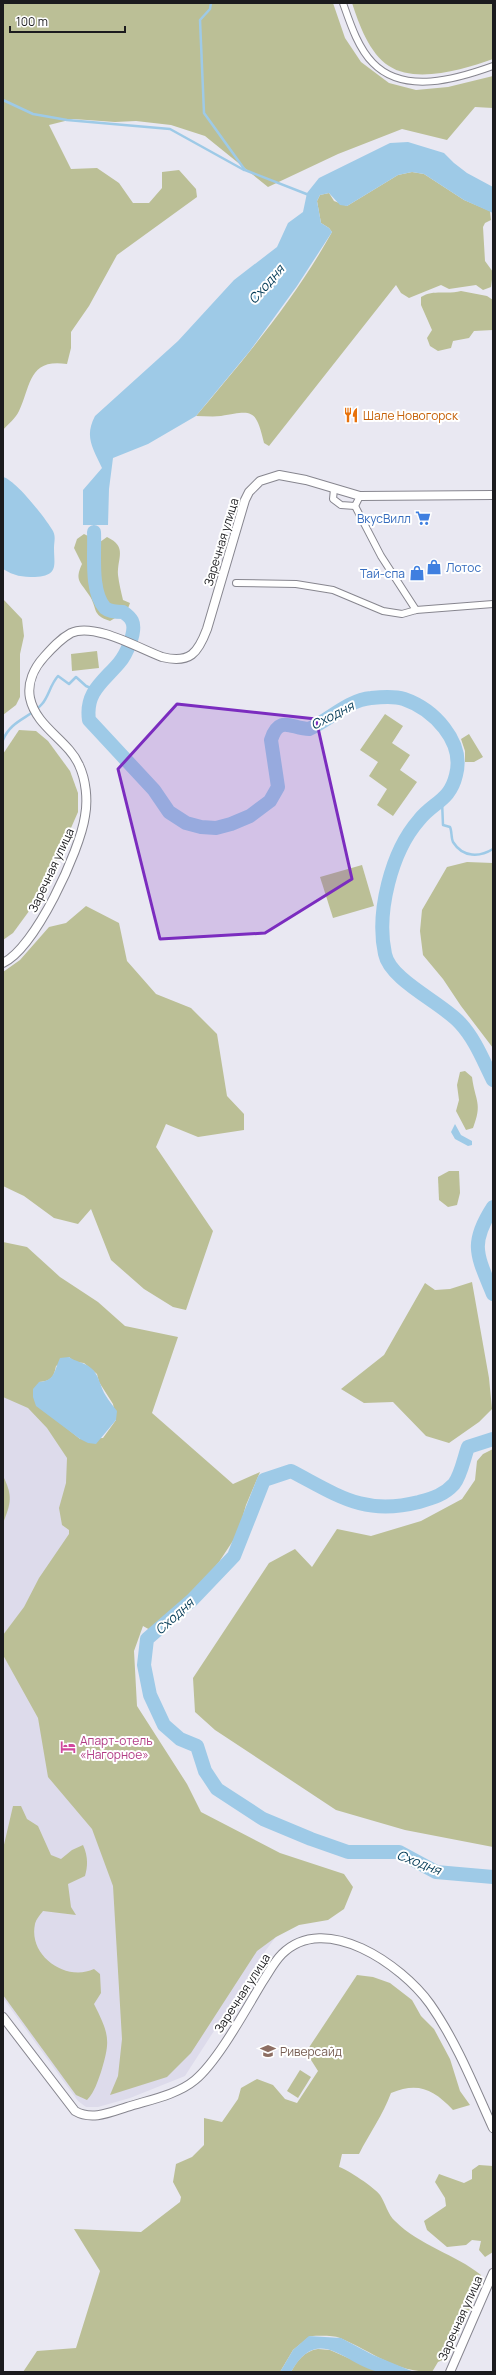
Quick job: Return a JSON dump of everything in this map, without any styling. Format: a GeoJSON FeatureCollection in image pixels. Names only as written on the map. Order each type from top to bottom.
{"type":"FeatureCollection","features":[{"type":"Feature","properties":{"kind":"main road","name":"Заречная улица"},"geometry":{"type":"LineString","coordinates":[[3,963],[20,950],[40,923],[75,850],[86,815],[86,792],[80,766],[75,757],[49,729],[32,706],[29,689],[30,680],[41,660],[54,646],[72,633],[90,630],[173,660],[183,659],[196,651],[202,642],[242,511],[254,486],[260,481],[279,475],[306,480],[360,496],[493,495]]}},
{"type":"Feature","properties":{"kind":"main road","name":"Заречная улица"},"geometry":{"type":"LineString","coordinates":[[3,2017],[75,2111],[88,2116],[104,2114],[177,2090],[194,2080],[214,2058],[281,1955],[294,1944],[312,1938],[326,1937],[341,1940],[386,1963],[425,1998],[439,2018],[493,2128]]}},
{"type":"Feature","properties":{"kind":"main road","name":"Заречная улица"},"geometry":{"type":"LineString","coordinates":[[450,2372],[493,2273]]}},
{"type":"Feature","properties":{"kind":"street"},"geometry":{"type":"LineString","coordinates":[[343,3],[362,47],[373,63],[387,74],[407,81],[430,82],[493,66]]}},
{"type":"Feature","properties":{"kind":"street"},"geometry":{"type":"LineString","coordinates":[[334,489],[332,499],[335,503],[355,506]]}},
{"type":"Feature","properties":{"kind":"street"},"geometry":{"type":"LineString","coordinates":[[355,506],[360,496]]}},
{"type":"Feature","properties":{"kind":"street"},"geometry":{"type":"LineString","coordinates":[[355,506],[381,556],[416,610]]}},
{"type":"Feature","properties":{"kind":"street"},"geometry":{"type":"LineString","coordinates":[[236,583],[296,584],[333,590],[383,611],[402,614],[416,610],[493,604]]}},
{"type":"Feature","properties":{"kind":"highlighted area"},"geometry":{"type":"Polygon","coordinates":[[[177,704],[316,719],[352,879],[265,933],[160,939],[118,769],[177,704]]]}},
{"type":"Feature","properties":{"kind":"shaded area","name":"Апарт-отель «Нагорное»"},"geometry":{"type":"Polygon","coordinates":[[[3,1384],[83,1451],[79,1499],[66,1547],[134,1764],[300,1905],[266,1950],[185,2076],[130,2098],[98,2107],[86,2107],[78,2101],[3,1998],[3,1384]]]}},
{"type":"Feature","properties":{"kind":"green space"},"geometry":{"type":"Polygon","coordinates":[[[3,3],[333,3],[345,38],[361,62],[389,83],[416,90],[448,87],[493,76],[493,108],[475,107],[447,140],[402,129],[338,154],[268,187],[205,136],[171,125],[136,121],[115,122],[73,119],[49,125],[71,169],[97,168],[119,183],[133,203],[149,203],[162,188],[162,172],[179,170],[196,189],[197,197],[117,255],[89,306],[71,332],[71,348],[67,364],[54,363],[45,365],[38,370],[29,384],[18,414],[3,430],[3,3]]]}},
{"type":"Feature","properties":{"kind":"green space"},"geometry":{"type":"Polygon","coordinates":[[[352,3],[493,3],[493,59],[469,67],[441,73],[413,74],[400,71],[389,66],[370,46],[352,3]]]}},
{"type":"Feature","properties":{"kind":"green space"},"geometry":{"type":"Polygon","coordinates":[[[412,172],[424,174],[464,200],[490,211],[491,220],[485,223],[483,227],[485,261],[493,272],[491,287],[483,290],[476,285],[449,289],[441,285],[409,298],[401,293],[396,285],[269,446],[264,443],[258,424],[252,414],[240,413],[218,416],[196,416],[251,350],[286,304],[318,257],[332,232],[321,223],[317,201],[320,195],[329,193],[334,201],[347,206],[398,175],[412,172]]]}},
{"type":"Feature","properties":{"kind":"green space"},"geometry":{"type":"Polygon","coordinates":[[[461,291],[487,296],[493,300],[493,330],[474,331],[469,338],[453,341],[451,348],[438,351],[430,346],[427,338],[432,330],[421,305],[421,297],[431,293],[461,291]]]}},
{"type":"Feature","properties":{"kind":"green space"},"geometry":{"type":"Polygon","coordinates":[[[84,534],[100,542],[107,537],[117,545],[119,549],[119,584],[123,600],[130,603],[127,611],[110,621],[97,614],[92,600],[79,578],[82,564],[74,548],[77,539],[84,534]]]}},
{"type":"Feature","properties":{"kind":"green space"},"geometry":{"type":"Polygon","coordinates":[[[3,599],[22,619],[24,636],[20,654],[20,697],[16,705],[3,715],[3,599]]]}},
{"type":"Feature","properties":{"kind":"green space"},"geometry":{"type":"Polygon","coordinates":[[[97,651],[99,668],[72,671],[71,654],[97,651]]]}},
{"type":"Feature","properties":{"kind":"green space"},"geometry":{"type":"Polygon","coordinates":[[[385,714],[403,726],[392,743],[410,755],[400,770],[417,782],[393,816],[377,805],[387,789],[369,776],[378,762],[360,750],[385,714]]]}},
{"type":"Feature","properties":{"kind":"green space"},"geometry":{"type":"Polygon","coordinates":[[[19,730],[36,731],[48,741],[70,771],[78,793],[78,812],[43,892],[13,933],[3,940],[3,754],[19,730]]]}},
{"type":"Feature","properties":{"kind":"green space"},"geometry":{"type":"Polygon","coordinates":[[[469,734],[483,757],[474,762],[465,762],[465,751],[461,739],[469,734]]]}},
{"type":"Feature","properties":{"kind":"green space"},"geometry":{"type":"Polygon","coordinates":[[[467,862],[493,863],[493,1048],[461,1006],[443,979],[423,955],[420,931],[422,910],[447,867],[467,862]]]}},
{"type":"Feature","properties":{"kind":"green space"},"geometry":{"type":"Polygon","coordinates":[[[362,865],[374,906],[333,918],[320,877],[362,865]]]}},
{"type":"Feature","properties":{"kind":"green space"},"geometry":{"type":"Polygon","coordinates":[[[86,906],[119,923],[127,961],[156,994],[191,1008],[217,1034],[227,1096],[244,1114],[244,1130],[198,1137],[166,1124],[156,1147],[213,1231],[186,1310],[173,1307],[144,1289],[111,1260],[91,1209],[78,1224],[54,1218],[24,1196],[3,1186],[3,972],[20,960],[49,927],[66,923],[86,906]]]}},
{"type":"Feature","properties":{"kind":"green space"},"geometry":{"type":"Polygon","coordinates":[[[465,1071],[472,1077],[478,1107],[473,1128],[466,1130],[456,1111],[459,1100],[457,1085],[460,1072],[465,1071]]]}},
{"type":"Feature","properties":{"kind":"green space"},"geometry":{"type":"Polygon","coordinates":[[[449,1171],[459,1171],[460,1193],[457,1205],[448,1207],[439,1200],[438,1177],[449,1171]]]}},
{"type":"Feature","properties":{"kind":"green space"},"geometry":{"type":"Polygon","coordinates":[[[3,1242],[27,1247],[60,1277],[98,1302],[125,1326],[178,1337],[152,1413],[233,1484],[260,1472],[246,1505],[238,1533],[219,1562],[192,1594],[152,1631],[143,1626],[134,1651],[137,1706],[187,1784],[201,1812],[280,1853],[344,1874],[353,1887],[344,1909],[328,1920],[299,1925],[276,1937],[257,1951],[191,2053],[167,2077],[110,2095],[118,2076],[122,2039],[113,1886],[92,1829],[48,1777],[38,1718],[3,1655],[3,1635],[24,1607],[39,1578],[69,1534],[69,1530],[62,1525],[59,1508],[66,1483],[67,1458],[47,1428],[28,1408],[3,1397],[3,1242]],[[69,1357],[56,1366],[51,1378],[46,1381],[39,1382],[59,1422],[80,1439],[103,1438],[116,1420],[113,1404],[99,1382],[97,1374],[84,1363],[75,1362],[69,1357]]]}},
{"type":"Feature","properties":{"kind":"green space"},"geometry":{"type":"Polygon","coordinates":[[[472,1282],[489,1378],[492,1409],[479,1422],[449,1443],[426,1436],[393,1402],[364,1403],[341,1389],[384,1355],[425,1283],[435,1290],[450,1289],[472,1282]]]}},
{"type":"Feature","properties":{"kind":"green space"},"geometry":{"type":"Polygon","coordinates":[[[493,1449],[493,1847],[405,1830],[336,1810],[215,1730],[195,1712],[193,1678],[269,1563],[295,1549],[312,1567],[337,1529],[371,1536],[421,1521],[462,1499],[475,1480],[477,1461],[483,1454],[493,1449]]]}},
{"type":"Feature","properties":{"kind":"green space"},"geometry":{"type":"Polygon","coordinates":[[[3,1476],[10,1494],[10,1500],[3,1523],[3,1476]]]}},
{"type":"Feature","properties":{"kind":"green space"},"geometry":{"type":"Polygon","coordinates":[[[13,1806],[21,1806],[27,1819],[38,1826],[51,1855],[61,1859],[72,1850],[83,1845],[86,1853],[87,1864],[85,1876],[68,1884],[71,1907],[76,1915],[43,1911],[37,1918],[34,1936],[37,1946],[43,1956],[61,1969],[72,1972],[83,1972],[94,1969],[100,1974],[101,1993],[94,2004],[103,2023],[107,2037],[107,2044],[104,2061],[98,2080],[94,2090],[87,2100],[76,2095],[3,1995],[3,1849],[13,1806]]]}},
{"type":"Feature","properties":{"kind":"green space"},"geometry":{"type":"Polygon","coordinates":[[[357,1975],[373,1977],[390,1983],[412,2000],[421,2016],[434,2029],[450,2059],[460,2091],[470,2105],[453,2110],[432,2092],[417,2088],[409,2088],[391,2093],[380,2117],[359,2154],[342,2154],[339,2167],[354,2175],[377,2192],[382,2198],[388,2212],[405,2230],[426,2244],[460,2261],[481,2275],[474,2300],[447,2358],[438,2362],[432,2372],[419,2371],[395,2365],[337,2337],[310,2336],[293,2350],[280,2372],[23,2372],[37,2351],[76,2348],[100,2271],[74,2229],[141,2232],[180,2202],[181,2197],[173,2182],[176,2164],[192,2157],[204,2145],[204,2118],[222,2122],[238,2099],[241,2088],[257,2079],[273,2085],[285,2099],[297,2103],[318,2071],[306,2052],[357,1975]]]}},
{"type":"Feature","properties":{"kind":"green space"},"geometry":{"type":"Polygon","coordinates":[[[300,2070],[311,2077],[298,2098],[287,2091],[300,2070]]]}},
{"type":"Feature","properties":{"kind":"green space"},"geometry":{"type":"Polygon","coordinates":[[[479,2165],[493,2166],[493,2252],[485,2257],[479,2250],[481,2241],[472,2240],[466,2245],[447,2247],[427,2230],[424,2221],[446,2206],[445,2198],[435,2182],[439,2174],[464,2183],[472,2179],[472,2170],[479,2165]]]}},
{"type":"Feature","properties":{"kind":"green space"},"geometry":{"type":"Polygon","coordinates":[[[318,2349],[330,2350],[380,2372],[291,2372],[305,2354],[318,2349]]]}},
{"type":"Feature","properties":{"kind":"water"},"geometry":{"type":"Polygon","coordinates":[[[408,142],[444,153],[467,173],[493,187],[493,213],[464,200],[424,174],[412,172],[398,175],[347,206],[340,205],[329,193],[320,195],[317,201],[321,223],[332,232],[297,286],[249,352],[196,416],[148,444],[113,458],[109,489],[108,525],[83,525],[83,490],[102,468],[93,448],[90,436],[90,430],[95,416],[178,341],[234,280],[277,247],[288,223],[303,212],[307,193],[319,178],[390,143],[408,142]]]}},
{"type":"Feature","properties":{"kind":"water"},"geometry":{"type":"Polygon","coordinates":[[[3,477],[23,492],[38,509],[54,533],[54,568],[52,572],[48,574],[35,577],[22,576],[15,575],[3,569],[3,477]]]}},
{"type":"Feature","properties":{"kind":"water"},"geometry":{"type":"Polygon","coordinates":[[[455,1124],[461,1135],[472,1141],[472,1145],[468,1146],[455,1139],[451,1132],[455,1124]]]}},
{"type":"Feature","properties":{"kind":"water"},"geometry":{"type":"Polygon","coordinates":[[[69,1357],[86,1364],[94,1371],[106,1396],[117,1411],[116,1420],[96,1444],[88,1443],[80,1439],[36,1406],[33,1397],[33,1389],[39,1382],[48,1380],[51,1377],[60,1358],[69,1357]]]}},
{"type":"Feature","properties":{"kind":"water"},"geometry":{"type":"Polygon","coordinates":[[[309,2336],[341,2338],[373,2355],[414,2372],[380,2372],[368,2368],[333,2351],[322,2348],[312,2350],[301,2357],[291,2372],[280,2372],[293,2350],[309,2336]]]}},
{"type":"Feature","properties":{"kind":"waterway"},"geometry":{"type":"LineString","coordinates":[[211,3],[210,9],[200,20],[204,113],[245,170],[309,195]]}},
{"type":"Feature","properties":{"kind":"waterway"},"geometry":{"type":"LineString","coordinates":[[3,100],[33,114],[67,120],[170,129],[244,170]]}},
{"type":"Feature","properties":{"kind":"waterway","name":"Сходня"},"geometry":{"type":"LineString","coordinates":[[94,532],[94,572],[100,601],[105,608],[114,612],[123,612],[128,616],[132,621],[133,631],[128,649],[122,659],[96,688],[88,710],[89,720],[154,790],[169,812],[186,823],[201,827],[216,828],[231,824],[250,816],[270,801],[278,787],[271,740],[274,732],[282,725],[309,729],[354,702],[371,698],[388,697],[404,699],[426,710],[436,718],[444,728],[456,750],[458,762],[456,775],[450,790],[424,814],[409,833],[394,866],[384,902],[383,938],[385,954],[389,964],[396,973],[452,1015],[460,1023],[474,1043],[493,1080]]}},
{"type":"Feature","properties":{"kind":"waterway"},"geometry":{"type":"LineString","coordinates":[[3,740],[6,733],[11,728],[42,704],[58,676],[69,684],[76,677],[86,686],[95,690]]}},
{"type":"Feature","properties":{"kind":"waterway"},"geometry":{"type":"LineString","coordinates":[[442,801],[443,825],[450,827],[452,840],[457,847],[462,851],[477,855],[493,849]]}},
{"type":"Feature","properties":{"kind":"waterway","name":"Сходня"},"geometry":{"type":"LineString","coordinates":[[493,1207],[485,1220],[478,1241],[480,1259],[493,1294]]}},
{"type":"Feature","properties":{"kind":"waterway","name":"Сходня"},"geometry":{"type":"LineString","coordinates":[[493,1439],[468,1447],[456,1480],[454,1484],[446,1491],[429,1499],[400,1506],[383,1507],[352,1501],[291,1471],[264,1480],[234,1556],[192,1600],[147,1639],[144,1665],[150,1695],[164,1725],[180,1739],[197,1746],[205,1771],[217,1789],[263,1819],[311,1839],[348,1852],[399,1852],[436,1872],[493,1877]]}},
{"type":"Feature","properties":{"kind":"place","name":"Шале Новогорск"},"geometry":{"type":"Point","coordinates":[351,415]}},
{"type":"Feature","properties":{"kind":"place","name":"ВкусВилл"},"geometry":{"type":"Point","coordinates":[423,518]}},
{"type":"Feature","properties":{"kind":"place","name":"Лотос"},"geometry":{"type":"Point","coordinates":[434,567]}},
{"type":"Feature","properties":{"kind":"place","name":"Тай-спа"},"geometry":{"type":"Point","coordinates":[417,573]}},
{"type":"Feature","properties":{"kind":"place","name":"Апарт-отель «Нагорное»"},"geometry":{"type":"Point","coordinates":[68,1747]}},
{"type":"Feature","properties":{"kind":"place","name":"Риверсайд"},"geometry":{"type":"Point","coordinates":[268,2051]}}]}
